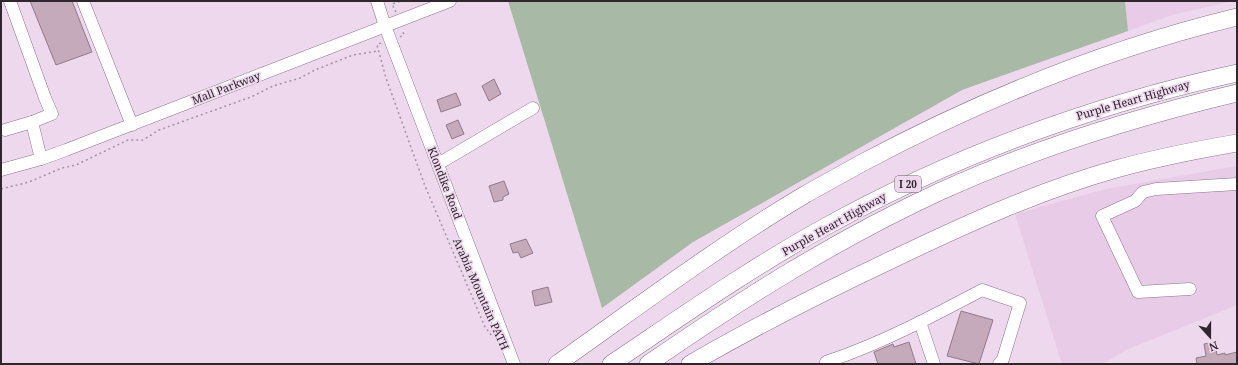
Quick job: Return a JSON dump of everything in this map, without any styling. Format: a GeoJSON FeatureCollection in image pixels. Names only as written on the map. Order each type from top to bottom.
{"type":"FeatureCollection","features":[{"type":"Feature","properties":{"kind":"highway"},"geometry":{"type":"LineString","coordinates":[[558,364],[716,251],[806,194],[909,138],[964,111],[1015,89],[1086,62],[1156,39],[1237,17]]}},
{"type":"Feature","properties":{"kind":"highway","name":"Purple Heart Highway"},"geometry":{"type":"LineString","coordinates":[[611,364],[761,265],[822,229],[898,189],[990,149],[1075,117],[1186,84],[1237,73]]}},
{"type":"Feature","properties":{"kind":"highway","name":"Purple Heart Highway"},"geometry":{"type":"LineString","coordinates":[[648,364],[721,314],[792,270],[858,233],[942,191],[1031,155],[1084,136],[1144,117],[1237,93]]}},
{"type":"Feature","properties":{"kind":"highway"},"geometry":{"type":"LineString","coordinates":[[690,364],[732,339],[835,286],[1006,208],[1114,170],[1162,157],[1237,143]]}},
{"type":"Feature","properties":{"kind":"street"},"geometry":{"type":"LineString","coordinates":[[5,130],[52,114],[10,1]]}},
{"type":"Feature","properties":{"kind":"street"},"geometry":{"type":"LineString","coordinates":[[83,1],[132,125]]}},
{"type":"Feature","properties":{"kind":"street","name":"Klondike Road"},"geometry":{"type":"LineString","coordinates":[[377,1],[385,26],[514,364]]}},
{"type":"Feature","properties":{"kind":"street","name":"Mall Parkway"},"geometry":{"type":"LineString","coordinates":[[1,170],[41,159],[132,125],[450,1]]}},
{"type":"Feature","properties":{"kind":"street"},"geometry":{"type":"LineString","coordinates":[[438,164],[533,108]]}},
{"type":"Feature","properties":{"kind":"street"},"geometry":{"type":"LineString","coordinates":[[32,122],[41,159]]}},
{"type":"Feature","properties":{"kind":"street"},"geometry":{"type":"LineString","coordinates":[[1190,289],[1138,292],[1102,216],[1135,201],[1143,192],[1156,189],[1237,184]]}},
{"type":"Feature","properties":{"kind":"street"},"geometry":{"type":"LineString","coordinates":[[827,364],[826,362],[857,358],[920,322],[982,290],[1020,303],[1004,359],[999,364]]}},
{"type":"Feature","properties":{"kind":"street"},"geometry":{"type":"LineString","coordinates":[[920,322],[934,364]]}},
{"type":"Feature","properties":{"kind":"path"},"geometry":{"type":"LineString","coordinates":[[392,4],[401,1]]}},
{"type":"Feature","properties":{"kind":"path","name":"Arabia Mountain PATH"},"geometry":{"type":"LineString","coordinates":[[377,45],[386,78],[425,186],[485,327],[492,337]]}},
{"type":"Feature","properties":{"kind":"path"},"geometry":{"type":"LineString","coordinates":[[1,189],[28,182],[62,168],[76,165],[128,140],[143,140],[159,130],[251,97],[273,86],[300,78],[315,70],[353,55],[378,51]]}},
{"type":"Feature","properties":{"kind":"shaded area"},"geometry":{"type":"Polygon","coordinates":[[[1125,1],[1233,1],[1172,15],[1128,31],[1125,1]]]}},
{"type":"Feature","properties":{"kind":"shaded area"},"geometry":{"type":"Polygon","coordinates":[[[1237,166],[1237,305],[1126,350],[1103,364],[1062,364],[1015,214],[1106,189],[1237,166]]]}},
{"type":"Feature","properties":{"kind":"green space"},"geometry":{"type":"Polygon","coordinates":[[[508,1],[1125,1],[1128,31],[962,90],[693,242],[602,308],[508,1]]]}},
{"type":"Feature","properties":{"kind":"building"},"geometry":{"type":"Polygon","coordinates":[[[30,1],[72,1],[92,52],[56,65],[30,1]]]}},
{"type":"Feature","properties":{"kind":"building"},"geometry":{"type":"Polygon","coordinates":[[[494,79],[501,94],[489,101],[482,86],[494,79]]]}},
{"type":"Feature","properties":{"kind":"building"},"geometry":{"type":"Polygon","coordinates":[[[456,93],[461,105],[441,112],[437,100],[456,93]]]}},
{"type":"Feature","properties":{"kind":"building"},"geometry":{"type":"Polygon","coordinates":[[[458,120],[464,134],[452,139],[446,125],[458,120]]]}},
{"type":"Feature","properties":{"kind":"building"},"geometry":{"type":"Polygon","coordinates":[[[504,181],[509,194],[503,197],[503,200],[494,202],[489,186],[504,181]]]}},
{"type":"Feature","properties":{"kind":"building"},"geometry":{"type":"Polygon","coordinates":[[[526,239],[533,253],[521,258],[518,252],[513,253],[510,244],[526,239]]]}},
{"type":"Feature","properties":{"kind":"building"},"geometry":{"type":"Polygon","coordinates":[[[548,287],[552,302],[535,306],[532,291],[548,287]]]}},
{"type":"Feature","properties":{"kind":"building"},"geometry":{"type":"Polygon","coordinates":[[[961,311],[993,320],[979,364],[947,356],[961,311]]]}},
{"type":"Feature","properties":{"kind":"building"},"geometry":{"type":"Polygon","coordinates":[[[909,342],[916,364],[878,364],[874,352],[893,344],[894,347],[909,342]]]}},
{"type":"Feature","properties":{"kind":"building"},"geometry":{"type":"Polygon","coordinates":[[[1215,342],[1217,355],[1237,352],[1237,364],[1197,364],[1196,358],[1206,356],[1204,344],[1215,342]]]}}]}
